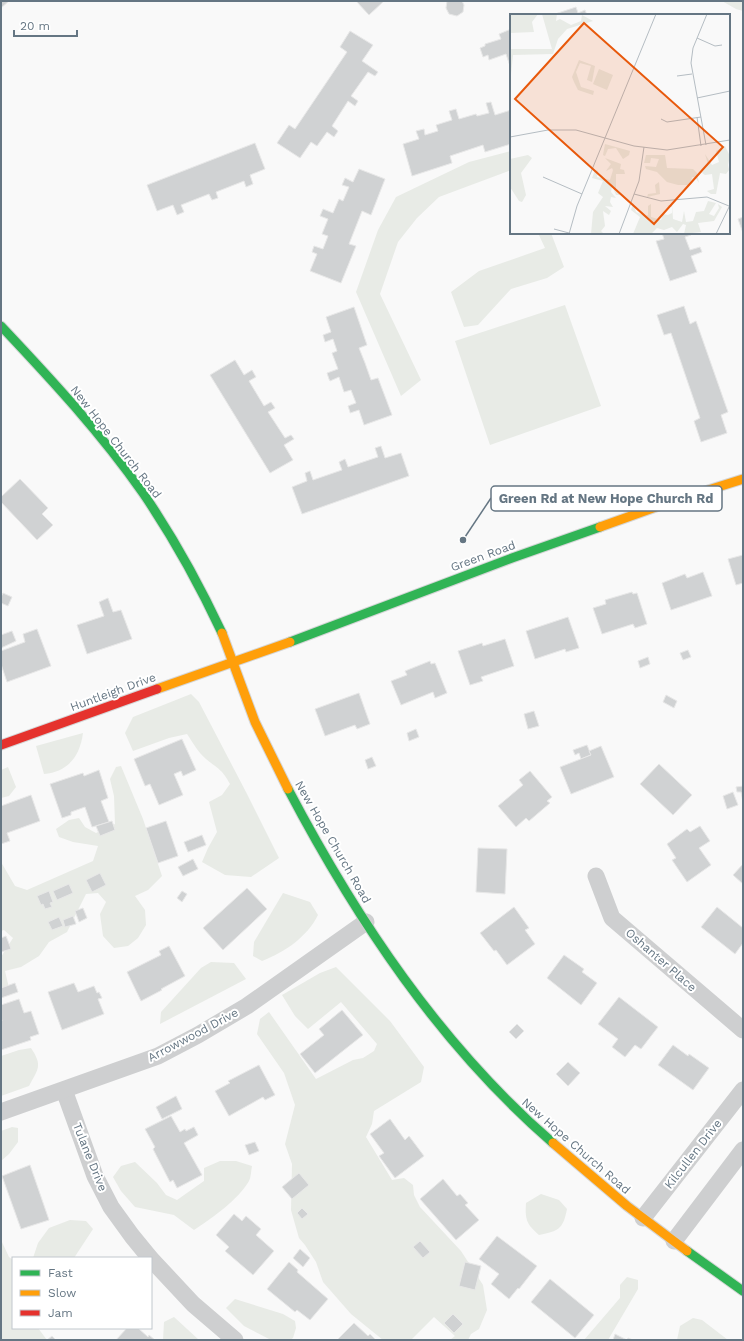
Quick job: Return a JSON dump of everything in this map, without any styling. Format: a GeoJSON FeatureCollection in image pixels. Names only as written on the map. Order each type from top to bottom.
{"type":"FeatureCollection","features":[{"type":"Feature","properties":{"kind":"main road","name":"New Hope Church Road"},"geometry":{"type":"LineString","coordinates":[[1,326],[47,374],[81,413],[144,494],[169,534],[194,579],[224,639],[234,662],[245,699],[274,760],[324,855],[366,922],[420,1000],[463,1055],[539,1132],[643,1218],[743,1291]]}},
{"type":"Feature","properties":{"kind":"main road","name":"Green Road"},"geometry":{"type":"LineString","coordinates":[[234,662],[340,624],[512,558],[667,503],[743,478]]}},
{"type":"Feature","properties":{"kind":"main road","name":"Huntleigh Drive"},"geometry":{"type":"LineString","coordinates":[[1,745],[234,662]]}},
{"type":"Feature","properties":{"kind":"street","name":"Oshanter Place"},"geometry":{"type":"LineString","coordinates":[[596,876],[612,918],[743,1030]]}},
{"type":"Feature","properties":{"kind":"street","name":"Arrowwood Drive"},"geometry":{"type":"LineString","coordinates":[[1,1112],[158,1056],[198,1035],[268,992],[366,922]]}},
{"type":"Feature","properties":{"kind":"street","name":"Tulane Drive"},"geometry":{"type":"LineString","coordinates":[[64,1090],[95,1176],[111,1206],[132,1236],[150,1257]]}},
{"type":"Feature","properties":{"kind":"street","name":"Kilcullen Drive"},"geometry":{"type":"LineString","coordinates":[[643,1218],[743,1090]]}},
{"type":"Feature","properties":{"kind":"street"},"geometry":{"type":"LineString","coordinates":[[674,1241],[743,1150]]}},
{"type":"Feature","properties":{"kind":"street","name":"Tulane Drive"},"geometry":{"type":"LineString","coordinates":[[152,1259],[193,1304],[235,1340]]}},
{"type":"Feature","properties":{"kind":"shaded area"},"geometry":{"type":"Polygon","coordinates":[[[722,1],[743,1],[743,11],[736,9],[722,1]]]}},
{"type":"Feature","properties":{"kind":"shaded area"},"geometry":{"type":"Polygon","coordinates":[[[510,151],[510,170],[439,197],[417,218],[398,242],[380,294],[421,380],[401,396],[356,292],[378,230],[396,197],[469,162],[510,151]]]}},
{"type":"Feature","properties":{"kind":"shaded area"},"geometry":{"type":"Polygon","coordinates":[[[538,234],[551,234],[564,267],[547,278],[511,289],[478,325],[464,327],[451,292],[479,271],[545,248],[538,234]]]}},
{"type":"Feature","properties":{"kind":"shaded area"},"geometry":{"type":"Polygon","coordinates":[[[565,305],[601,406],[490,445],[455,341],[565,305]]]}},
{"type":"Feature","properties":{"kind":"shaded area"},"geometry":{"type":"Polygon","coordinates":[[[191,694],[199,702],[279,858],[251,877],[225,875],[202,862],[217,832],[209,802],[222,795],[230,784],[222,772],[203,756],[187,734],[169,738],[133,751],[125,733],[133,717],[191,694]]]}},
{"type":"Feature","properties":{"kind":"shaded area"},"geometry":{"type":"Polygon","coordinates":[[[83,733],[76,756],[60,770],[44,774],[36,746],[83,733]]]}},
{"type":"Feature","properties":{"kind":"shaded area"},"geometry":{"type":"Polygon","coordinates":[[[121,766],[143,819],[162,876],[148,890],[135,896],[145,910],[146,925],[138,938],[128,946],[114,948],[103,936],[100,914],[106,902],[98,893],[86,894],[67,932],[49,942],[39,956],[21,967],[5,971],[9,988],[1,998],[1,957],[13,938],[4,930],[1,931],[1,862],[15,886],[27,890],[93,861],[98,846],[73,842],[59,837],[56,829],[69,820],[79,818],[85,827],[96,833],[115,824],[114,796],[110,779],[116,767],[121,766]]]}},
{"type":"Feature","properties":{"kind":"shaded area"},"geometry":{"type":"Polygon","coordinates":[[[8,767],[16,787],[9,796],[1,798],[1,770],[8,767]]]}},
{"type":"Feature","properties":{"kind":"shaded area"},"geometry":{"type":"Polygon","coordinates":[[[283,893],[310,902],[318,915],[302,937],[279,953],[262,961],[253,956],[254,942],[283,893]]]}},
{"type":"Feature","properties":{"kind":"shaded area"},"geometry":{"type":"Polygon","coordinates":[[[211,962],[234,963],[246,979],[160,1024],[161,1012],[201,968],[211,962]]]}},
{"type":"Feature","properties":{"kind":"shaded area"},"geometry":{"type":"Polygon","coordinates":[[[336,967],[390,1021],[424,1067],[421,1082],[374,1111],[372,1124],[366,1137],[392,1180],[404,1178],[413,1185],[414,1195],[420,1207],[461,1251],[483,1285],[487,1310],[479,1329],[471,1334],[468,1340],[450,1340],[455,1336],[434,1317],[411,1340],[383,1340],[351,1314],[323,1282],[316,1262],[299,1238],[291,1210],[292,1164],[285,1144],[295,1105],[284,1073],[257,1034],[260,1019],[269,1012],[316,1079],[353,1060],[363,1058],[374,1051],[377,1044],[341,1002],[308,1029],[295,1016],[282,995],[320,973],[336,967]]]}},
{"type":"Feature","properties":{"kind":"shaded area"},"geometry":{"type":"Polygon","coordinates":[[[31,1048],[37,1059],[38,1067],[29,1086],[1,1096],[1,1056],[31,1048]]]}},
{"type":"Feature","properties":{"kind":"shaded area"},"geometry":{"type":"Polygon","coordinates":[[[12,1127],[18,1128],[18,1142],[9,1154],[1,1161],[1,1131],[12,1127]]]}},
{"type":"Feature","properties":{"kind":"shaded area"},"geometry":{"type":"Polygon","coordinates":[[[220,1161],[236,1161],[252,1166],[250,1179],[232,1202],[194,1230],[174,1215],[135,1207],[121,1191],[113,1177],[121,1166],[135,1162],[157,1183],[166,1195],[177,1200],[204,1181],[204,1168],[220,1161]]]}},
{"type":"Feature","properties":{"kind":"shaded area"},"geometry":{"type":"Polygon","coordinates":[[[541,1194],[559,1200],[567,1209],[564,1221],[559,1228],[539,1235],[531,1228],[527,1221],[526,1203],[541,1194]]]}},
{"type":"Feature","properties":{"kind":"shaded area"},"geometry":{"type":"Polygon","coordinates":[[[70,1220],[86,1221],[93,1229],[75,1257],[33,1257],[38,1243],[49,1228],[70,1220]]]}},
{"type":"Feature","properties":{"kind":"shaded area"},"geometry":{"type":"Polygon","coordinates":[[[1,1240],[9,1257],[12,1259],[12,1329],[39,1329],[47,1340],[1,1340],[1,1240]]]}},
{"type":"Feature","properties":{"kind":"shaded area"},"geometry":{"type":"Polygon","coordinates":[[[627,1277],[638,1280],[638,1289],[608,1340],[584,1340],[620,1298],[620,1285],[627,1277]]]}},
{"type":"Feature","properties":{"kind":"shaded area"},"geometry":{"type":"Polygon","coordinates":[[[235,1299],[283,1314],[295,1321],[296,1328],[293,1338],[290,1340],[271,1340],[244,1326],[226,1308],[235,1299]]]}},
{"type":"Feature","properties":{"kind":"shaded area"},"geometry":{"type":"Polygon","coordinates":[[[174,1317],[199,1340],[163,1340],[164,1322],[174,1317]]]}},
{"type":"Feature","properties":{"kind":"shaded area"},"geometry":{"type":"Polygon","coordinates":[[[693,1318],[702,1320],[728,1340],[677,1340],[680,1326],[693,1318]]]}},
{"type":"Feature","properties":{"kind":"building"},"geometry":{"type":"Polygon","coordinates":[[[1,1],[9,1],[1,8],[1,1]]]}},
{"type":"Feature","properties":{"kind":"building"},"geometry":{"type":"Polygon","coordinates":[[[356,1],[384,1],[369,15],[356,1]]]}},
{"type":"Feature","properties":{"kind":"building"},"geometry":{"type":"Polygon","coordinates":[[[447,1],[462,1],[464,5],[463,12],[457,16],[449,14],[446,8],[447,1]]]}},
{"type":"Feature","properties":{"kind":"building"},"geometry":{"type":"Polygon","coordinates":[[[576,7],[578,13],[585,10],[587,14],[555,14],[576,7]]]}},
{"type":"Feature","properties":{"kind":"building"},"geometry":{"type":"Polygon","coordinates":[[[510,29],[510,66],[506,54],[489,60],[488,55],[483,57],[480,48],[485,46],[485,44],[501,39],[499,34],[510,29]]]}},
{"type":"Feature","properties":{"kind":"building"},"geometry":{"type":"Polygon","coordinates":[[[350,31],[373,45],[362,61],[378,72],[375,76],[368,72],[351,96],[358,101],[355,106],[348,101],[332,126],[338,131],[334,137],[327,132],[317,146],[311,142],[300,158],[277,143],[289,125],[295,129],[347,52],[340,47],[350,31]]]}},
{"type":"Feature","properties":{"kind":"building"},"geometry":{"type":"Polygon","coordinates":[[[491,102],[495,115],[510,110],[510,144],[485,152],[483,145],[450,156],[452,163],[412,176],[403,144],[419,139],[416,131],[424,129],[425,135],[438,131],[436,125],[452,120],[449,111],[456,109],[459,119],[476,114],[477,116],[489,113],[486,103],[491,102]]]}},
{"type":"Feature","properties":{"kind":"building"},"geometry":{"type":"Polygon","coordinates":[[[255,143],[265,169],[250,175],[253,184],[246,187],[244,181],[216,192],[218,198],[212,200],[209,194],[181,205],[184,212],[177,215],[173,205],[157,211],[147,185],[255,143]]]}},
{"type":"Feature","properties":{"kind":"building"},"geometry":{"type":"Polygon","coordinates":[[[359,169],[385,179],[371,215],[362,211],[349,244],[356,246],[341,283],[310,271],[317,254],[312,252],[314,246],[323,249],[328,236],[322,234],[328,219],[320,216],[323,209],[333,213],[339,199],[343,201],[349,187],[342,185],[345,178],[353,182],[359,169]]]}},
{"type":"Feature","properties":{"kind":"building"},"geometry":{"type":"Polygon","coordinates":[[[743,217],[743,233],[738,219],[743,217]]]}},
{"type":"Feature","properties":{"kind":"building"},"geometry":{"type":"Polygon","coordinates":[[[662,234],[690,234],[685,237],[690,250],[700,247],[702,252],[691,256],[697,272],[670,281],[656,241],[664,239],[662,234]]]}},
{"type":"Feature","properties":{"kind":"building"},"geometry":{"type":"Polygon","coordinates":[[[684,306],[690,324],[696,321],[728,412],[721,415],[727,433],[701,442],[694,421],[700,418],[671,333],[664,335],[657,315],[684,306]]]}},
{"type":"Feature","properties":{"kind":"building"},"geometry":{"type":"Polygon","coordinates":[[[354,307],[367,345],[359,348],[371,380],[378,378],[392,415],[364,425],[359,410],[350,413],[348,406],[356,403],[351,390],[344,392],[339,377],[330,381],[329,379],[327,373],[338,369],[332,353],[337,351],[333,339],[325,342],[323,335],[331,332],[326,317],[354,307]]]}},
{"type":"Feature","properties":{"kind":"building"},"geometry":{"type":"Polygon","coordinates":[[[235,360],[244,375],[252,370],[256,377],[249,381],[264,406],[271,402],[275,408],[268,412],[285,438],[291,435],[294,439],[284,445],[293,460],[270,473],[210,375],[235,360]]]}},
{"type":"Feature","properties":{"kind":"building"},"geometry":{"type":"Polygon","coordinates":[[[381,446],[385,458],[401,453],[409,476],[302,514],[292,487],[307,481],[305,473],[310,471],[313,480],[342,470],[339,462],[345,459],[348,467],[378,457],[375,448],[381,446]]]}},
{"type":"Feature","properties":{"kind":"building"},"geometry":{"type":"Polygon","coordinates":[[[20,479],[48,508],[42,514],[53,525],[37,540],[1,502],[1,497],[20,479]]]}},
{"type":"Feature","properties":{"kind":"building"},"geometry":{"type":"Polygon","coordinates":[[[743,555],[743,583],[736,585],[728,559],[743,555]]]}},
{"type":"Feature","properties":{"kind":"building"},"geometry":{"type":"Polygon","coordinates":[[[703,572],[712,596],[671,610],[662,583],[685,574],[687,578],[703,572]]]}},
{"type":"Feature","properties":{"kind":"building"},"geometry":{"type":"Polygon","coordinates":[[[632,592],[633,594],[637,593],[647,624],[635,628],[633,624],[602,634],[593,608],[606,604],[605,600],[632,592]]]}},
{"type":"Feature","properties":{"kind":"building"},"geometry":{"type":"Polygon","coordinates":[[[3,593],[12,597],[8,606],[1,603],[3,593]]]}},
{"type":"Feature","properties":{"kind":"building"},"geometry":{"type":"Polygon","coordinates":[[[108,598],[113,612],[121,610],[132,639],[87,654],[77,625],[104,616],[99,602],[108,598]]]}},
{"type":"Feature","properties":{"kind":"building"},"geometry":{"type":"Polygon","coordinates":[[[568,617],[579,648],[566,652],[565,649],[535,659],[526,631],[568,617]]]}},
{"type":"Feature","properties":{"kind":"building"},"geometry":{"type":"Polygon","coordinates":[[[37,629],[51,666],[7,682],[1,664],[1,651],[25,642],[23,634],[37,629]]]}},
{"type":"Feature","properties":{"kind":"building"},"geometry":{"type":"Polygon","coordinates":[[[12,631],[16,641],[1,648],[1,635],[12,631]]]}},
{"type":"Feature","properties":{"kind":"building"},"geometry":{"type":"Polygon","coordinates":[[[505,639],[514,666],[481,677],[483,681],[470,685],[458,651],[482,643],[483,646],[505,639]]]}},
{"type":"Feature","properties":{"kind":"building"},"geometry":{"type":"Polygon","coordinates":[[[688,650],[691,657],[683,660],[680,653],[688,650]]]}},
{"type":"Feature","properties":{"kind":"building"},"geometry":{"type":"Polygon","coordinates":[[[648,657],[650,664],[640,668],[638,661],[648,657]]]}},
{"type":"Feature","properties":{"kind":"building"},"geometry":{"type":"Polygon","coordinates":[[[430,661],[431,664],[435,663],[447,693],[435,698],[433,692],[401,705],[391,681],[407,675],[405,671],[430,661]]]}},
{"type":"Feature","properties":{"kind":"building"},"geometry":{"type":"Polygon","coordinates":[[[359,693],[370,724],[357,729],[355,725],[325,736],[315,709],[359,693]]]}},
{"type":"Feature","properties":{"kind":"building"},"geometry":{"type":"Polygon","coordinates":[[[666,695],[677,701],[674,708],[663,702],[666,695]]]}},
{"type":"Feature","properties":{"kind":"building"},"geometry":{"type":"Polygon","coordinates":[[[534,711],[539,726],[528,729],[524,714],[534,711]]]}},
{"type":"Feature","properties":{"kind":"building"},"geometry":{"type":"Polygon","coordinates":[[[416,729],[419,737],[409,741],[407,733],[416,729]]]}},
{"type":"Feature","properties":{"kind":"building"},"geometry":{"type":"Polygon","coordinates":[[[182,739],[196,770],[183,776],[181,771],[174,774],[183,795],[159,805],[150,784],[145,786],[134,759],[182,739]]]}},
{"type":"Feature","properties":{"kind":"building"},"geometry":{"type":"Polygon","coordinates":[[[587,745],[591,755],[581,759],[579,753],[575,755],[573,750],[587,745]]]}},
{"type":"Feature","properties":{"kind":"building"},"geometry":{"type":"Polygon","coordinates":[[[601,746],[614,777],[571,794],[560,767],[591,755],[589,751],[601,746]]]}},
{"type":"Feature","properties":{"kind":"building"},"geometry":{"type":"Polygon","coordinates":[[[372,757],[376,766],[368,769],[365,760],[372,757]]]}},
{"type":"Feature","properties":{"kind":"building"},"geometry":{"type":"Polygon","coordinates":[[[659,764],[692,795],[673,815],[640,784],[659,764]]]}},
{"type":"Feature","properties":{"kind":"building"},"geometry":{"type":"Polygon","coordinates":[[[99,770],[108,798],[101,801],[109,822],[92,827],[85,807],[71,812],[71,815],[62,818],[50,784],[83,773],[84,776],[99,770]]]}},
{"type":"Feature","properties":{"kind":"building"},"geometry":{"type":"Polygon","coordinates":[[[530,771],[552,797],[547,801],[550,803],[529,821],[526,818],[516,827],[498,806],[523,785],[519,780],[530,771]]]}},
{"type":"Feature","properties":{"kind":"building"},"geometry":{"type":"Polygon","coordinates":[[[743,786],[743,802],[741,792],[737,792],[736,787],[743,786]]]}},
{"type":"Feature","properties":{"kind":"building"},"geometry":{"type":"Polygon","coordinates":[[[733,792],[738,805],[727,809],[723,796],[733,792]]]}},
{"type":"Feature","properties":{"kind":"building"},"geometry":{"type":"Polygon","coordinates":[[[31,795],[40,821],[7,833],[10,841],[1,844],[1,806],[31,795]]]}},
{"type":"Feature","properties":{"kind":"building"},"geometry":{"type":"Polygon","coordinates":[[[112,821],[115,830],[100,836],[96,826],[112,821]]]}},
{"type":"Feature","properties":{"kind":"building"},"geometry":{"type":"Polygon","coordinates":[[[166,821],[178,856],[158,863],[146,828],[166,821]]]}},
{"type":"Feature","properties":{"kind":"building"},"geometry":{"type":"Polygon","coordinates":[[[700,826],[710,841],[699,848],[711,865],[687,882],[672,860],[676,858],[667,844],[687,829],[690,832],[700,826]]]}},
{"type":"Feature","properties":{"kind":"building"},"geometry":{"type":"Polygon","coordinates":[[[202,835],[206,845],[188,852],[184,842],[202,835]]]}},
{"type":"Feature","properties":{"kind":"building"},"geometry":{"type":"Polygon","coordinates":[[[478,848],[507,849],[505,894],[476,892],[478,848]]]}},
{"type":"Feature","properties":{"kind":"building"},"geometry":{"type":"Polygon","coordinates":[[[193,859],[198,869],[183,876],[178,867],[193,859]]]}},
{"type":"Feature","properties":{"kind":"building"},"geometry":{"type":"Polygon","coordinates":[[[743,864],[743,884],[733,875],[743,864]]]}},
{"type":"Feature","properties":{"kind":"building"},"geometry":{"type":"Polygon","coordinates":[[[100,873],[106,885],[92,892],[86,880],[100,873]]]}},
{"type":"Feature","properties":{"kind":"building"},"geometry":{"type":"Polygon","coordinates":[[[69,884],[73,893],[57,900],[53,891],[69,884]]]}},
{"type":"Feature","properties":{"kind":"building"},"geometry":{"type":"Polygon","coordinates":[[[247,888],[267,909],[223,950],[203,928],[247,888]]]}},
{"type":"Feature","properties":{"kind":"building"},"geometry":{"type":"Polygon","coordinates":[[[49,891],[53,902],[50,903],[52,907],[45,909],[43,904],[41,905],[37,896],[49,891]]]}},
{"type":"Feature","properties":{"kind":"building"},"geometry":{"type":"Polygon","coordinates":[[[182,891],[187,894],[182,902],[177,898],[182,891]]]}},
{"type":"Feature","properties":{"kind":"building"},"geometry":{"type":"Polygon","coordinates":[[[514,907],[529,928],[525,930],[535,944],[507,965],[496,950],[494,951],[480,933],[514,907]]]}},
{"type":"Feature","properties":{"kind":"building"},"geometry":{"type":"Polygon","coordinates":[[[717,907],[743,928],[743,943],[735,954],[701,927],[717,907]]]}},
{"type":"Feature","properties":{"kind":"building"},"geometry":{"type":"Polygon","coordinates":[[[83,908],[87,918],[79,922],[75,911],[83,908]]]}},
{"type":"Feature","properties":{"kind":"building"},"geometry":{"type":"Polygon","coordinates":[[[73,916],[76,924],[65,927],[63,920],[73,916]]]}},
{"type":"Feature","properties":{"kind":"building"},"geometry":{"type":"Polygon","coordinates":[[[59,917],[63,926],[52,930],[48,922],[59,917]]]}},
{"type":"Feature","properties":{"kind":"building"},"geometry":{"type":"Polygon","coordinates":[[[6,936],[11,949],[1,952],[1,938],[6,936]]]}},
{"type":"Feature","properties":{"kind":"building"},"geometry":{"type":"Polygon","coordinates":[[[169,946],[185,976],[141,1001],[127,972],[161,955],[159,951],[169,946]]]}},
{"type":"Feature","properties":{"kind":"building"},"geometry":{"type":"Polygon","coordinates":[[[564,955],[584,969],[582,972],[597,983],[581,1005],[547,978],[564,955]]]}},
{"type":"Feature","properties":{"kind":"building"},"geometry":{"type":"Polygon","coordinates":[[[15,983],[18,992],[1,998],[1,988],[15,983]]]}},
{"type":"Feature","properties":{"kind":"building"},"geometry":{"type":"Polygon","coordinates":[[[74,983],[78,992],[94,986],[97,993],[99,992],[102,998],[98,999],[104,1014],[62,1030],[48,992],[74,983]]]}},
{"type":"Feature","properties":{"kind":"building"},"geometry":{"type":"Polygon","coordinates":[[[619,997],[658,1027],[641,1049],[635,1045],[625,1057],[612,1047],[618,1039],[598,1024],[619,997]]]}},
{"type":"Feature","properties":{"kind":"building"},"geometry":{"type":"Polygon","coordinates":[[[19,999],[24,1013],[31,1011],[39,1034],[30,1037],[31,1040],[1,1050],[1,1005],[19,999]]]}},
{"type":"Feature","properties":{"kind":"building"},"geometry":{"type":"Polygon","coordinates":[[[342,1010],[363,1035],[315,1073],[300,1054],[324,1035],[319,1029],[342,1010]]]}},
{"type":"Feature","properties":{"kind":"building"},"geometry":{"type":"Polygon","coordinates":[[[517,1024],[524,1031],[516,1039],[509,1032],[517,1024]]]}},
{"type":"Feature","properties":{"kind":"building"},"geometry":{"type":"Polygon","coordinates":[[[673,1045],[709,1068],[693,1090],[658,1065],[673,1045]]]}},
{"type":"Feature","properties":{"kind":"building"},"geometry":{"type":"Polygon","coordinates":[[[568,1062],[580,1073],[568,1086],[556,1074],[568,1062]]]}},
{"type":"Feature","properties":{"kind":"building"},"geometry":{"type":"Polygon","coordinates":[[[259,1065],[275,1095],[265,1100],[263,1097],[229,1116],[215,1091],[230,1083],[228,1081],[259,1065]]]}},
{"type":"Feature","properties":{"kind":"building"},"geometry":{"type":"Polygon","coordinates":[[[176,1096],[182,1109],[162,1119],[156,1107],[176,1096]]]}},
{"type":"Feature","properties":{"kind":"building"},"geometry":{"type":"Polygon","coordinates":[[[171,1116],[180,1132],[194,1127],[198,1135],[184,1143],[202,1175],[177,1188],[173,1180],[170,1182],[153,1149],[155,1147],[145,1129],[171,1116]]]}},
{"type":"Feature","properties":{"kind":"building"},"geometry":{"type":"Polygon","coordinates":[[[390,1119],[405,1140],[409,1136],[424,1156],[395,1178],[379,1156],[384,1153],[370,1134],[390,1119]]]}},
{"type":"Feature","properties":{"kind":"building"},"geometry":{"type":"Polygon","coordinates":[[[255,1142],[259,1151],[249,1155],[245,1145],[255,1142]]]}},
{"type":"Feature","properties":{"kind":"building"},"geometry":{"type":"Polygon","coordinates":[[[30,1165],[49,1220],[21,1229],[2,1176],[30,1165]]]}},
{"type":"Feature","properties":{"kind":"building"},"geometry":{"type":"Polygon","coordinates":[[[299,1173],[309,1185],[292,1199],[282,1187],[299,1173]]]}},
{"type":"Feature","properties":{"kind":"building"},"geometry":{"type":"Polygon","coordinates":[[[443,1179],[457,1196],[460,1194],[468,1203],[465,1205],[479,1220],[456,1240],[420,1199],[443,1179]]]}},
{"type":"Feature","properties":{"kind":"building"},"geometry":{"type":"Polygon","coordinates":[[[302,1208],[308,1214],[302,1219],[297,1213],[302,1208]]]}},
{"type":"Feature","properties":{"kind":"building"},"geometry":{"type":"Polygon","coordinates":[[[234,1214],[242,1221],[246,1216],[261,1229],[256,1235],[274,1251],[253,1275],[225,1251],[229,1247],[216,1235],[234,1214]]]}},
{"type":"Feature","properties":{"kind":"building"},"geometry":{"type":"Polygon","coordinates":[[[497,1236],[537,1266],[509,1299],[491,1284],[499,1274],[479,1259],[497,1236]]]}},
{"type":"Feature","properties":{"kind":"building"},"geometry":{"type":"Polygon","coordinates":[[[420,1241],[430,1252],[423,1258],[413,1247],[420,1241]]]}},
{"type":"Feature","properties":{"kind":"building"},"geometry":{"type":"Polygon","coordinates":[[[300,1249],[310,1258],[303,1267],[293,1258],[300,1249]]]}},
{"type":"Feature","properties":{"kind":"building"},"geometry":{"type":"Polygon","coordinates":[[[289,1262],[298,1270],[297,1272],[328,1299],[310,1320],[297,1310],[295,1312],[267,1289],[289,1262]]]}},
{"type":"Feature","properties":{"kind":"building"},"geometry":{"type":"Polygon","coordinates":[[[465,1262],[481,1266],[475,1290],[459,1286],[465,1262]]]}},
{"type":"Feature","properties":{"kind":"building"},"geometry":{"type":"Polygon","coordinates":[[[550,1279],[594,1315],[575,1338],[531,1302],[550,1279]]]}},
{"type":"Feature","properties":{"kind":"building"},"geometry":{"type":"Polygon","coordinates":[[[453,1314],[463,1324],[454,1333],[444,1323],[453,1314]]]}},
{"type":"Feature","properties":{"kind":"building"},"geometry":{"type":"Polygon","coordinates":[[[354,1323],[368,1336],[370,1334],[376,1340],[337,1340],[354,1323]]]}},
{"type":"Feature","properties":{"kind":"building"},"geometry":{"type":"Polygon","coordinates":[[[126,1329],[139,1329],[148,1337],[149,1335],[155,1340],[116,1340],[126,1329]]]}},
{"type":"Feature","properties":{"kind":"building"},"geometry":{"type":"Polygon","coordinates":[[[615,1334],[627,1340],[613,1340],[615,1334]]]}},
{"type":"Feature","properties":{"kind":"building"},"geometry":{"type":"Polygon","coordinates":[[[52,1336],[56,1340],[47,1340],[52,1336]]]}},
{"type":"Feature","properties":{"kind":"traffic: fast"},"geometry":{"type":"LineString","coordinates":[[1,326],[57,386],[93,428],[143,493],[185,561],[222,633]]}},
{"type":"Feature","properties":{"kind":"traffic: fast"},"geometry":{"type":"LineString","coordinates":[[290,642],[512,558],[600,527]]}},
{"type":"Feature","properties":{"kind":"traffic: fast"},"geometry":{"type":"LineString","coordinates":[[288,789],[343,886],[372,933],[404,978],[474,1065],[512,1105],[553,1143]]}},
{"type":"Feature","properties":{"kind":"traffic: fast"},"geometry":{"type":"LineString","coordinates":[[687,1251],[743,1291]]}},
{"type":"Feature","properties":{"kind":"traffic: slow"},"geometry":{"type":"LineString","coordinates":[[600,527],[667,503],[743,479]]}},
{"type":"Feature","properties":{"kind":"traffic: slow"},"geometry":{"type":"LineString","coordinates":[[222,633],[255,722],[288,789]]}},
{"type":"Feature","properties":{"kind":"traffic: slow"},"geometry":{"type":"LineString","coordinates":[[157,689],[290,642]]}},
{"type":"Feature","properties":{"kind":"traffic: slow"},"geometry":{"type":"LineString","coordinates":[[553,1143],[627,1206],[687,1251]]}},
{"type":"Feature","properties":{"kind":"traffic: jam"},"geometry":{"type":"LineString","coordinates":[[1,745],[157,689]]}},
{"type":"Feature","properties":{"kind":"place","name":"Green Rd at New Hope Church Rd"},"geometry":{"type":"Point","coordinates":[463,540]}}]}
